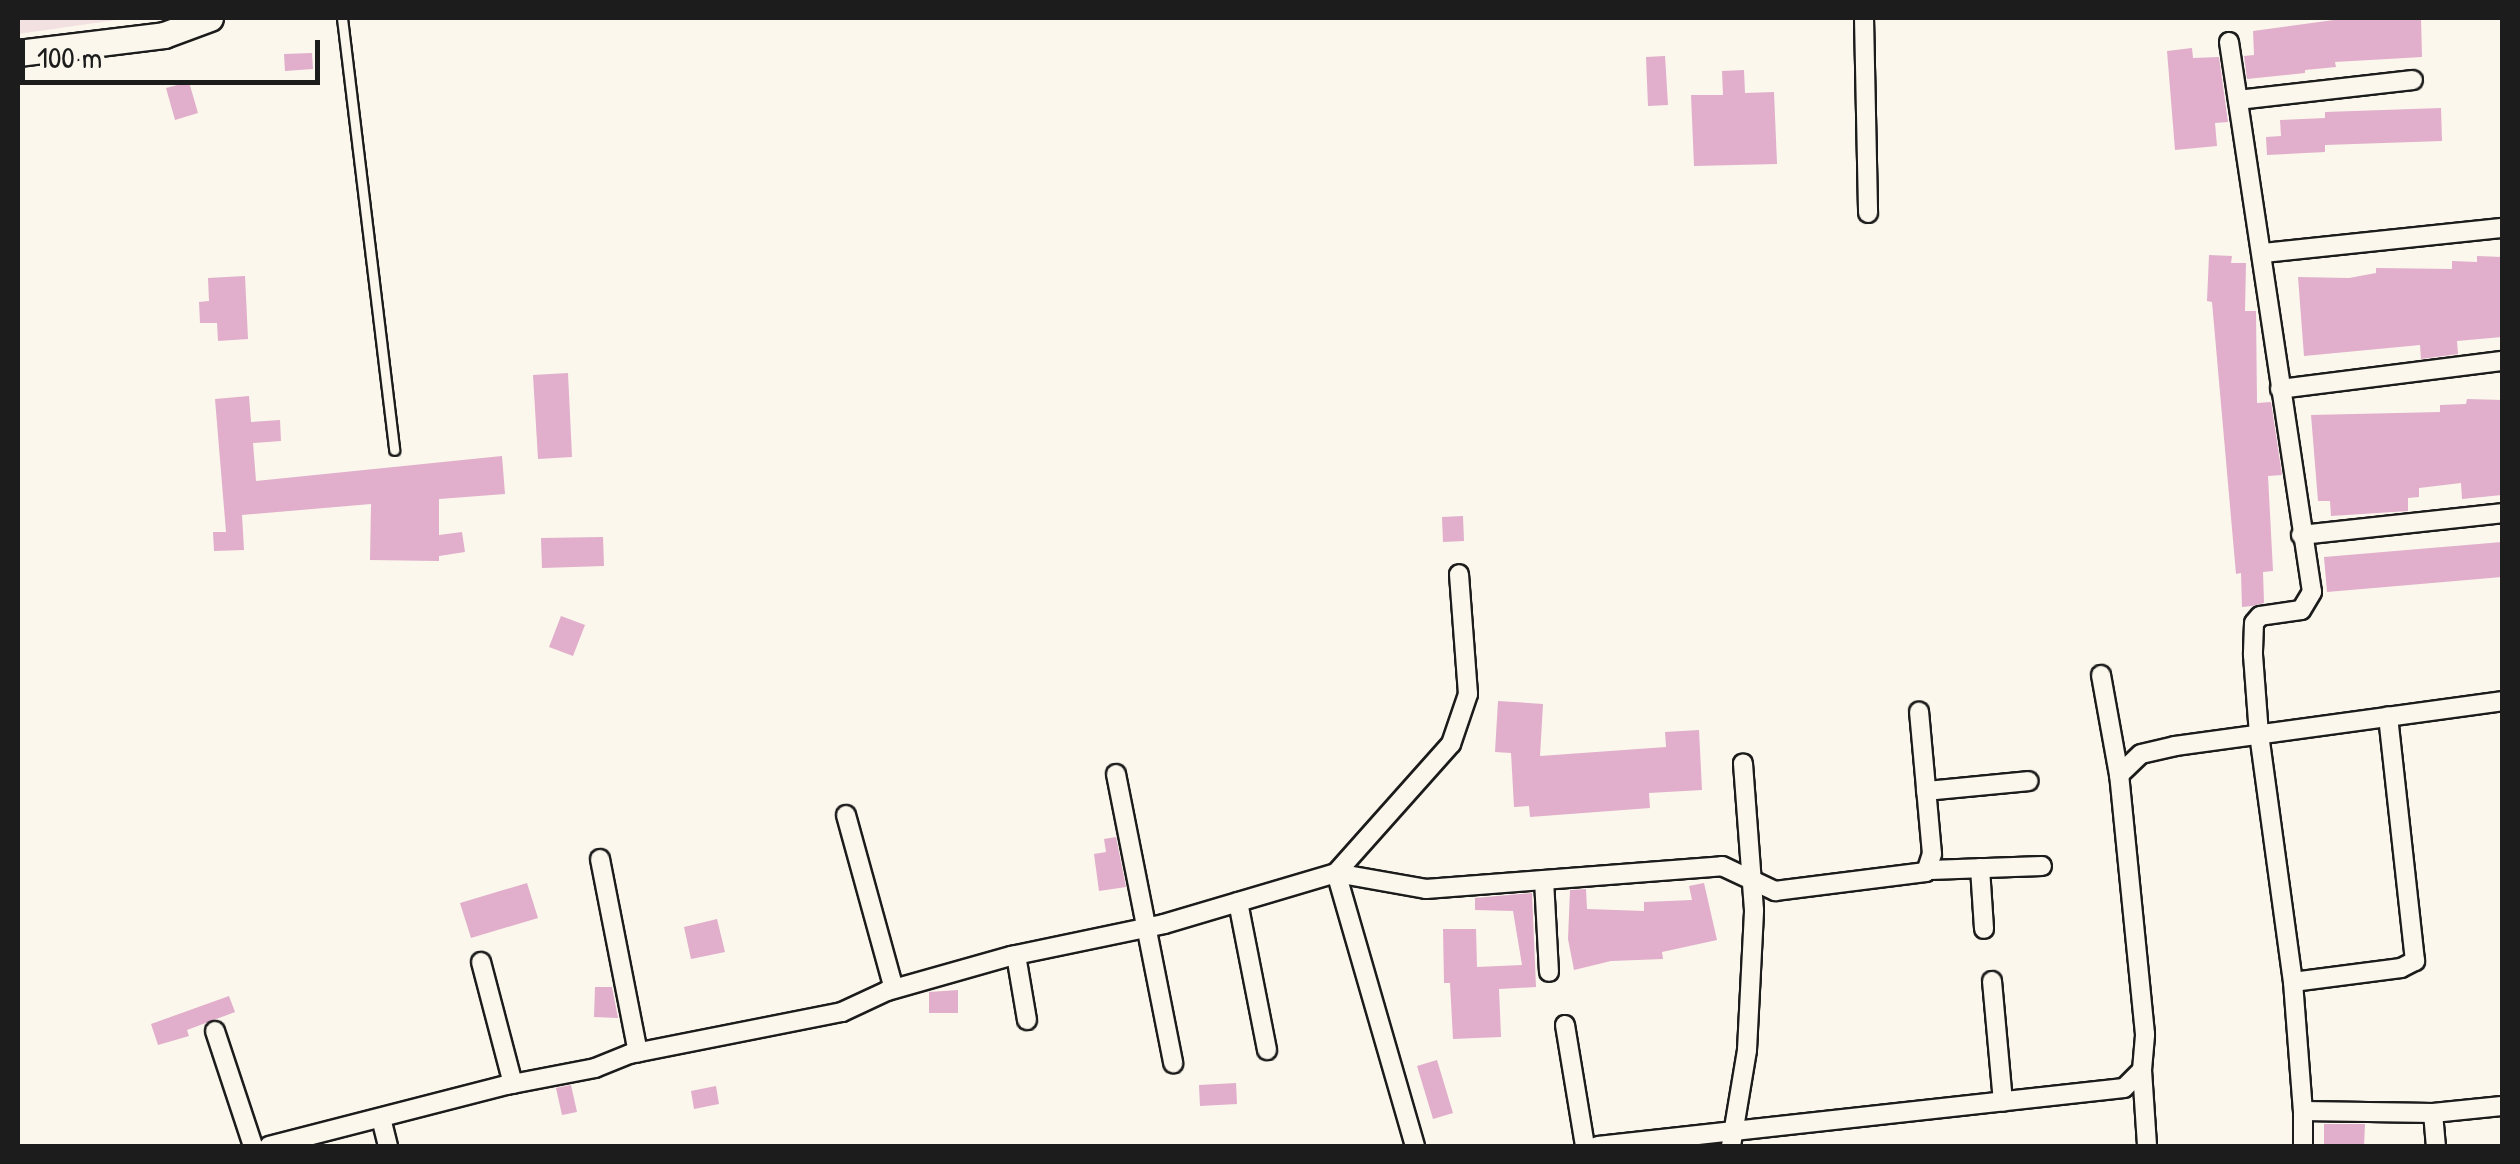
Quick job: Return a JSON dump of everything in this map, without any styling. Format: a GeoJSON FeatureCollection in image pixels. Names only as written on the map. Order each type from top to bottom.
{"type":"FeatureCollection","features":[{"type":"Feature","properties":{"kind":"main road"},"geometry":{"type":"LineString","coordinates":[[18,53],[210,18]]}},
{"type":"Feature","properties":{"kind":"street"},"geometry":{"type":"LineString","coordinates":[[1864,18],[1868,212]]}},
{"type":"Feature","properties":{"kind":"street"},"geometry":{"type":"LineString","coordinates":[[2229,42],[2312,592],[2301,610],[2260,616],[2254,623],[2258,734],[2293,982],[2303,1146]]}},
{"type":"Feature","properties":{"kind":"street"},"geometry":{"type":"LineString","coordinates":[[2238,100],[2414,80]]}},
{"type":"Feature","properties":{"kind":"street"},"geometry":{"type":"LineString","coordinates":[[2263,253],[2502,228]]}},
{"type":"Feature","properties":{"kind":"street"},"geometry":{"type":"LineString","coordinates":[[2280,389],[2502,361]]}},
{"type":"Feature","properties":{"kind":"street"},"geometry":{"type":"LineString","coordinates":[[2301,534],[2502,513]]}},
{"type":"Feature","properties":{"kind":"street"},"geometry":{"type":"LineString","coordinates":[[1336,874],[1451,744],[1468,694],[1459,574]]}},
{"type":"Feature","properties":{"kind":"street"},"geometry":{"type":"LineString","coordinates":[[2100,675],[2119,775],[2145,1034],[2142,1070],[2147,1146]]}},
{"type":"Feature","properties":{"kind":"street"},"geometry":{"type":"LineString","coordinates":[[2119,775],[2141,754],[2502,701]]}},
{"type":"Feature","properties":{"kind":"street"},"geometry":{"type":"LineString","coordinates":[[1919,712],[1930,870]]}},
{"type":"Feature","properties":{"kind":"street"},"geometry":{"type":"LineString","coordinates":[[2293,982],[2401,968],[2415,961],[2388,716]]}},
{"type":"Feature","properties":{"kind":"street"},"geometry":{"type":"LineString","coordinates":[[1732,1139],[1747,1050],[1754,910],[1744,763]]}},
{"type":"Feature","properties":{"kind":"street"},"geometry":{"type":"LineString","coordinates":[[1116,774],[1173,1063]]}},
{"type":"Feature","properties":{"kind":"street"},"geometry":{"type":"LineString","coordinates":[[1926,791],[2029,781]]}},
{"type":"Feature","properties":{"kind":"street"},"geometry":{"type":"LineString","coordinates":[[846,815],[894,989]]}},
{"type":"Feature","properties":{"kind":"street"},"geometry":{"type":"LineString","coordinates":[[600,858],[638,1052]]}},
{"type":"Feature","properties":{"kind":"street"},"geometry":{"type":"LineString","coordinates":[[269,1146],[513,1084],[595,1068],[638,1052],[842,1012],[894,989],[1016,954],[1147,928],[1336,874],[1426,889],[1722,866],[1775,891],[1930,870],[2042,866]]}},
{"type":"Feature","properties":{"kind":"street"},"geometry":{"type":"LineString","coordinates":[[1980,868],[1984,929]]}},
{"type":"Feature","properties":{"kind":"street"},"geometry":{"type":"LineString","coordinates":[[1336,874],[1416,1146]]}},
{"type":"Feature","properties":{"kind":"street"},"geometry":{"type":"LineString","coordinates":[[1544,880],[1549,972]]}},
{"type":"Feature","properties":{"kind":"street"},"geometry":{"type":"LineString","coordinates":[[1238,902],[1268,1050]]}},
{"type":"Feature","properties":{"kind":"street"},"geometry":{"type":"LineString","coordinates":[[1016,954],[1027,1020]]}},
{"type":"Feature","properties":{"kind":"street"},"geometry":{"type":"LineString","coordinates":[[481,962],[513,1084]]}},
{"type":"Feature","properties":{"kind":"street"},"geometry":{"type":"LineString","coordinates":[[1992,981],[2004,1102]]}},
{"type":"Feature","properties":{"kind":"street"},"geometry":{"type":"LineString","coordinates":[[1565,1025],[1585,1146]]}},
{"type":"Feature","properties":{"kind":"street"},"geometry":{"type":"LineString","coordinates":[[215,1031],[253,1146]]}},
{"type":"Feature","properties":{"kind":"street"},"geometry":{"type":"LineString","coordinates":[[1598,1146],[1732,1139],[2124,1088],[2142,1070]]}},
{"type":"Feature","properties":{"kind":"street"},"geometry":{"type":"LineString","coordinates":[[2303,1112],[2433,1113],[2502,1106]]}},
{"type":"Feature","properties":{"kind":"street"},"geometry":{"type":"LineString","coordinates":[[2433,1113],[2436,1146]]}},
{"type":"Feature","properties":{"kind":"street"},"geometry":{"type":"LineString","coordinates":[[380,1118],[388,1146]]}},
{"type":"Feature","properties":{"kind":"lane"},"geometry":{"type":"LineString","coordinates":[[342,18],[394,450]]}},
{"type":"Feature","properties":{"kind":"shaded area"},"geometry":{"type":"Polygon","coordinates":[[[18,18],[130,18],[18,34],[18,18]]]}},
{"type":"Feature","properties":{"kind":"building"},"geometry":{"type":"Polygon","coordinates":[[[2421,18],[2422,57],[2335,62],[2336,67],[2305,73],[2247,79],[2244,56],[2254,55],[2253,31],[2341,19],[2421,18]]]}},
{"type":"Feature","properties":{"kind":"building"},"geometry":{"type":"Polygon","coordinates":[[[2192,48],[2193,58],[2219,57],[2228,122],[2215,123],[2217,146],[2175,150],[2167,51],[2192,48]]]}},
{"type":"Feature","properties":{"kind":"building"},"geometry":{"type":"Polygon","coordinates":[[[312,53],[313,69],[285,71],[284,54],[312,53]]]}},
{"type":"Feature","properties":{"kind":"building"},"geometry":{"type":"Polygon","coordinates":[[[1665,56],[1668,105],[1648,106],[1646,57],[1665,56]]]}},
{"type":"Feature","properties":{"kind":"building"},"geometry":{"type":"Polygon","coordinates":[[[1744,70],[1745,93],[1774,92],[1777,164],[1694,166],[1691,95],[1723,95],[1722,71],[1744,70]]]}},
{"type":"Feature","properties":{"kind":"building"},"geometry":{"type":"Polygon","coordinates":[[[189,82],[198,113],[175,120],[166,88],[189,82]]]}},
{"type":"Feature","properties":{"kind":"building"},"geometry":{"type":"Polygon","coordinates":[[[2441,108],[2442,141],[2325,145],[2325,152],[2267,155],[2266,137],[2281,136],[2280,120],[2325,118],[2325,112],[2441,108]]]}},
{"type":"Feature","properties":{"kind":"building"},"geometry":{"type":"Polygon","coordinates":[[[2209,255],[2232,256],[2231,263],[2246,263],[2245,311],[2256,311],[2257,403],[2271,402],[2282,475],[2268,476],[2273,571],[2263,572],[2264,603],[2252,606],[2242,607],[2241,573],[2236,574],[2212,302],[2207,301],[2209,255]]]}},
{"type":"Feature","properties":{"kind":"building"},"geometry":{"type":"Polygon","coordinates":[[[2477,256],[2502,257],[2502,337],[2457,341],[2458,354],[2421,359],[2420,345],[2304,356],[2298,277],[2349,278],[2376,273],[2376,268],[2452,269],[2452,261],[2477,262],[2477,256]]]}},
{"type":"Feature","properties":{"kind":"building"},"geometry":{"type":"Polygon","coordinates":[[[245,276],[248,339],[218,341],[217,323],[200,323],[199,302],[209,301],[208,278],[245,276]]]}},
{"type":"Feature","properties":{"kind":"building"},"geometry":{"type":"Polygon","coordinates":[[[568,373],[572,457],[538,459],[533,375],[568,373]]]}},
{"type":"Feature","properties":{"kind":"building"},"geometry":{"type":"Polygon","coordinates":[[[249,396],[251,422],[280,420],[281,441],[253,443],[256,481],[502,456],[505,494],[439,499],[439,535],[462,532],[465,552],[439,556],[439,561],[370,560],[371,504],[242,515],[244,550],[214,551],[213,532],[226,532],[215,399],[249,396]]]}},
{"type":"Feature","properties":{"kind":"building"},"geometry":{"type":"Polygon","coordinates":[[[2467,399],[2502,400],[2502,495],[2462,499],[2461,483],[2419,488],[2419,497],[2408,498],[2408,511],[2331,516],[2330,501],[2318,501],[2311,415],[2440,412],[2440,405],[2466,404],[2467,399]]]}},
{"type":"Feature","properties":{"kind":"building"},"geometry":{"type":"Polygon","coordinates":[[[1463,516],[1464,541],[1443,542],[1442,517],[1463,516]]]}},
{"type":"Feature","properties":{"kind":"building"},"geometry":{"type":"Polygon","coordinates":[[[603,537],[604,566],[542,568],[541,538],[603,537]]]}},
{"type":"Feature","properties":{"kind":"building"},"geometry":{"type":"Polygon","coordinates":[[[2502,542],[2502,577],[2327,592],[2324,557],[2502,542]]]}},
{"type":"Feature","properties":{"kind":"building"},"geometry":{"type":"Polygon","coordinates":[[[561,616],[585,625],[573,656],[549,647],[561,616]]]}},
{"type":"Feature","properties":{"kind":"building"},"geometry":{"type":"Polygon","coordinates":[[[1498,701],[1543,704],[1540,756],[1666,747],[1665,732],[1699,730],[1702,790],[1649,793],[1650,808],[1530,817],[1529,806],[1514,807],[1511,753],[1495,752],[1498,701]]]}},
{"type":"Feature","properties":{"kind":"building"},"geometry":{"type":"Polygon","coordinates":[[[1116,837],[1126,887],[1099,891],[1094,854],[1106,852],[1104,839],[1116,837]]]}},
{"type":"Feature","properties":{"kind":"building"},"geometry":{"type":"Polygon","coordinates":[[[527,883],[538,918],[471,938],[460,903],[527,883]]]}},
{"type":"Feature","properties":{"kind":"building"},"geometry":{"type":"Polygon","coordinates":[[[1704,883],[1717,940],[1662,952],[1663,959],[1611,961],[1574,970],[1568,939],[1570,890],[1586,889],[1587,909],[1644,911],[1644,902],[1692,900],[1689,886],[1704,883]]]}},
{"type":"Feature","properties":{"kind":"building"},"geometry":{"type":"Polygon","coordinates":[[[1532,893],[1536,987],[1499,989],[1501,1037],[1453,1039],[1450,983],[1444,983],[1443,929],[1476,929],[1477,967],[1522,965],[1513,911],[1475,910],[1475,898],[1532,893]]]}},
{"type":"Feature","properties":{"kind":"building"},"geometry":{"type":"Polygon","coordinates":[[[717,919],[725,952],[691,959],[684,927],[717,919]]]}},
{"type":"Feature","properties":{"kind":"building"},"geometry":{"type":"Polygon","coordinates":[[[595,987],[612,987],[618,1018],[594,1017],[595,987]]]}},
{"type":"Feature","properties":{"kind":"building"},"geometry":{"type":"Polygon","coordinates":[[[958,990],[958,1013],[929,1013],[929,992],[958,990]]]}},
{"type":"Feature","properties":{"kind":"building"},"geometry":{"type":"Polygon","coordinates":[[[229,996],[235,1012],[187,1030],[189,1036],[158,1045],[151,1024],[229,996]]]}},
{"type":"Feature","properties":{"kind":"building"},"geometry":{"type":"Polygon","coordinates":[[[1437,1060],[1453,1113],[1433,1119],[1417,1066],[1437,1060]]]}},
{"type":"Feature","properties":{"kind":"building"},"geometry":{"type":"Polygon","coordinates":[[[1236,1083],[1237,1104],[1200,1106],[1199,1085],[1236,1083]]]}},
{"type":"Feature","properties":{"kind":"building"},"geometry":{"type":"Polygon","coordinates":[[[571,1085],[577,1112],[562,1115],[556,1088],[571,1085]]]}},
{"type":"Feature","properties":{"kind":"building"},"geometry":{"type":"Polygon","coordinates":[[[716,1086],[719,1104],[694,1109],[691,1091],[716,1086]]]}},
{"type":"Feature","properties":{"kind":"building"},"geometry":{"type":"Polygon","coordinates":[[[2324,1124],[2365,1124],[2364,1146],[2324,1146],[2324,1124]]]}}]}
